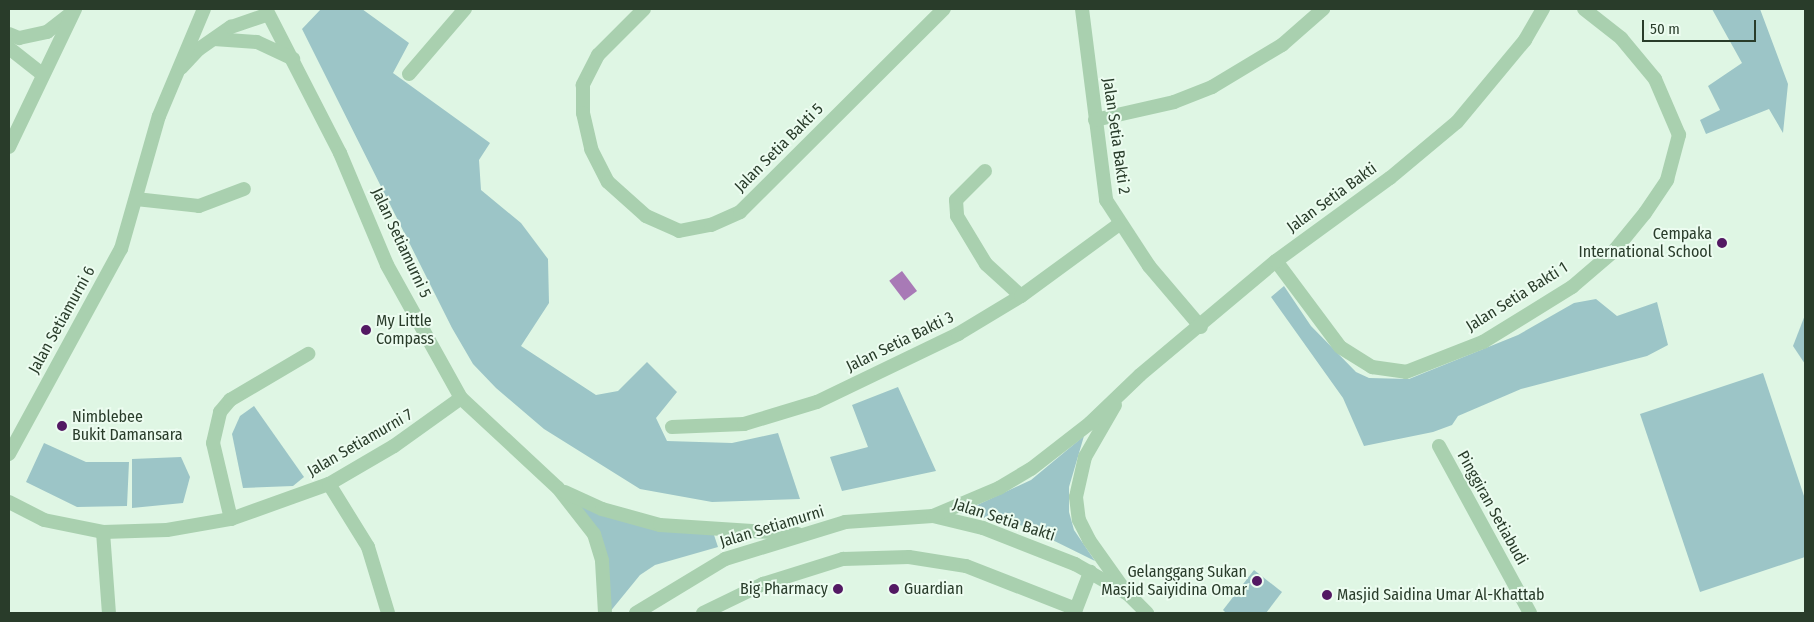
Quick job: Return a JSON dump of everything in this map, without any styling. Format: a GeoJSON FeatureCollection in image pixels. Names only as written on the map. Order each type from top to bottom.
{"type":"FeatureCollection","features":[{"type":"Feature","properties":{"kind":"street","name":"Jalan Setiamurni 6"},"geometry":{"type":"LineString","coordinates":[[9,454],[121,249],[172,80],[204,9]]}},
{"type":"Feature","properties":{"kind":"street"},"geometry":{"type":"LineString","coordinates":[[409,74],[465,9]]}},
{"type":"Feature","properties":{"kind":"street","name":"Jalan Setia Bakti 5"},"geometry":{"type":"LineString","coordinates":[[644,9],[598,55],[583,85],[583,113],[591,149],[608,182],[646,216],[679,231],[711,225],[740,212],[944,9]]}},
{"type":"Feature","properties":{"kind":"street","name":"Jalan Setia Bakti 2"},"geometry":{"type":"LineString","coordinates":[[1082,9],[1106,200],[1118,225],[1201,327]]}},
{"type":"Feature","properties":{"kind":"street"},"geometry":{"type":"LineString","coordinates":[[1095,120],[1166,105],[1212,87],[1282,45],[1323,9]]}},
{"type":"Feature","properties":{"kind":"street","name":"Jalan Setia Bakti"},"geometry":{"type":"LineString","coordinates":[[933,516],[999,488],[1032,468],[1120,396],[1276,261],[1390,178],[1457,122],[1525,40],[1543,9]]}},
{"type":"Feature","properties":{"kind":"street","name":"Jalan Setia Bakti 1"},"geometry":{"type":"LineString","coordinates":[[1276,261],[1340,348],[1372,367],[1406,372],[1483,342],[1572,287],[1614,250],[1645,213],[1667,180],[1679,135],[1654,79],[1621,38],[1584,9]]}},
{"type":"Feature","properties":{"kind":"street"},"geometry":{"type":"LineString","coordinates":[[9,34],[19,38],[47,32],[74,10]]}},
{"type":"Feature","properties":{"kind":"street"},"geometry":{"type":"LineString","coordinates":[[9,147],[74,10]]}},
{"type":"Feature","properties":{"kind":"street","name":"Jalan Setiamurni 6"},"geometry":{"type":"LineString","coordinates":[[172,80],[213,39],[267,12]]}},
{"type":"Feature","properties":{"kind":"street","name":"Jalan Setiamurni 5"},"geometry":{"type":"LineString","coordinates":[[267,12],[295,61],[387,265],[461,398],[558,488],[594,534],[603,570],[605,613]]}},
{"type":"Feature","properties":{"kind":"street"},"geometry":{"type":"LineString","coordinates":[[213,39],[257,42],[295,61]]}},
{"type":"Feature","properties":{"kind":"street"},"geometry":{"type":"LineString","coordinates":[[9,48],[42,74]]}},
{"type":"Feature","properties":{"kind":"street"},"geometry":{"type":"LineString","coordinates":[[985,172],[966,186],[956,200],[957,216],[986,264],[1021,296]]}},
{"type":"Feature","properties":{"kind":"street"},"geometry":{"type":"LineString","coordinates":[[136,199],[199,206],[244,188]]}},
{"type":"Feature","properties":{"kind":"street","name":"Jalan Setia Bakti 3"},"geometry":{"type":"LineString","coordinates":[[672,427],[744,424],[808,405],[958,334],[1021,296],[1118,225]]}},
{"type":"Feature","properties":{"kind":"street"},"geometry":{"type":"LineString","coordinates":[[231,518],[213,443],[220,412],[230,400],[308,354]]}},
{"type":"Feature","properties":{"kind":"street","name":"Jalan Setia Bakti"},"geometry":{"type":"LineString","coordinates":[[1120,396],[1085,457],[1076,497],[1079,520],[1089,540],[1128,594],[1147,613]]}},
{"type":"Feature","properties":{"kind":"street","name":"Jalan Setiamurni 7"},"geometry":{"type":"LineString","coordinates":[[9,502],[44,520],[103,532],[167,530],[231,518],[329,484],[394,446],[461,398]]}},
{"type":"Feature","properties":{"kind":"street","name":"Pinggiran Setiabudi"},"geometry":{"type":"LineString","coordinates":[[1439,446],[1530,613]]}},
{"type":"Feature","properties":{"kind":"street"},"geometry":{"type":"LineString","coordinates":[[329,484],[368,547],[388,613]]}},
{"type":"Feature","properties":{"kind":"street","name":"Jalan Setiamurni 5"},"geometry":{"type":"LineString","coordinates":[[558,488],[602,510],[660,525],[798,534]]}},
{"type":"Feature","properties":{"kind":"street","name":"Jalan Setia Bakti"},"geometry":{"type":"LineString","coordinates":[[933,516],[1030,545],[1090,572],[1128,594]]}},
{"type":"Feature","properties":{"kind":"street","name":"Jalan Setiamurni"},"geometry":{"type":"LineString","coordinates":[[636,613],[716,563],[798,534],[845,522],[933,516]]}},
{"type":"Feature","properties":{"kind":"street"},"geometry":{"type":"LineString","coordinates":[[103,532],[109,613]]}},
{"type":"Feature","properties":{"kind":"street"},"geometry":{"type":"LineString","coordinates":[[703,613],[763,584],[843,559],[909,557],[966,566],[1076,609],[1090,572]]}},
{"type":"Feature","properties":{"kind":"shaded area"},"geometry":{"type":"Polygon","coordinates":[[[321,9],[362,9],[409,43],[393,73],[490,143],[479,160],[481,190],[521,223],[548,259],[549,303],[521,346],[596,395],[618,391],[647,362],[677,392],[656,418],[667,441],[732,443],[778,433],[800,499],[712,502],[640,489],[544,429],[496,388],[473,364],[452,328],[302,29],[321,9]]]}},
{"type":"Feature","properties":{"kind":"shaded area"},"geometry":{"type":"Polygon","coordinates":[[[1712,9],[1760,9],[1788,84],[1783,133],[1769,109],[1706,134],[1700,120],[1720,110],[1708,86],[1742,63],[1712,9]]]}},
{"type":"Feature","properties":{"kind":"shaded area"},"geometry":{"type":"Polygon","coordinates":[[[902,271],[917,291],[904,301],[889,281],[902,271]]]}},
{"type":"Feature","properties":{"kind":"shaded area"},"geometry":{"type":"Polygon","coordinates":[[[1284,286],[1311,326],[1356,372],[1369,378],[1409,379],[1518,335],[1574,303],[1596,299],[1617,316],[1657,302],[1668,345],[1647,356],[1521,389],[1458,416],[1452,425],[1433,432],[1364,446],[1343,398],[1271,297],[1284,286]]]}},
{"type":"Feature","properties":{"kind":"shaded area"},"geometry":{"type":"Polygon","coordinates":[[[1805,315],[1805,364],[1793,346],[1805,315]]]}},
{"type":"Feature","properties":{"kind":"shaded area"},"geometry":{"type":"Polygon","coordinates":[[[1763,373],[1805,499],[1805,557],[1700,592],[1640,414],[1763,373]]]}},
{"type":"Feature","properties":{"kind":"shaded area"},"geometry":{"type":"Polygon","coordinates":[[[898,387],[936,471],[842,491],[830,457],[868,447],[852,405],[898,387]]]}},
{"type":"Feature","properties":{"kind":"shaded area"},"geometry":{"type":"Polygon","coordinates":[[[254,406],[304,477],[293,486],[243,488],[232,434],[240,416],[254,406]]]}},
{"type":"Feature","properties":{"kind":"shaded area"},"geometry":{"type":"Polygon","coordinates":[[[1084,436],[1069,487],[1069,512],[1074,530],[1095,561],[1024,526],[960,513],[1031,480],[1084,436]]]}},
{"type":"Feature","properties":{"kind":"shaded area"},"geometry":{"type":"Polygon","coordinates":[[[44,443],[86,462],[129,462],[127,506],[77,507],[26,482],[44,443]]]}},
{"type":"Feature","properties":{"kind":"shaded area"},"geometry":{"type":"Polygon","coordinates":[[[181,457],[190,477],[183,503],[132,508],[132,459],[181,457]]]}},
{"type":"Feature","properties":{"kind":"shaded area"},"geometry":{"type":"Polygon","coordinates":[[[574,501],[713,532],[718,547],[655,565],[640,575],[609,613],[609,588],[574,501]]]}},
{"type":"Feature","properties":{"kind":"shaded area","name":"Gelanggang Sukan Masjid Saiyidina Omar"},"geometry":{"type":"Polygon","coordinates":[[[1254,570],[1282,592],[1266,613],[1226,613],[1223,610],[1254,570]]]}},
{"type":"Feature","properties":{"kind":"place","name":"Cempaka International School"},"geometry":{"type":"Point","coordinates":[1722,243]}},
{"type":"Feature","properties":{"kind":"place","name":"My Little Compass"},"geometry":{"type":"Point","coordinates":[366,330]}},
{"type":"Feature","properties":{"kind":"place","name":"Nimblebee Bukit Damansara"},"geometry":{"type":"Point","coordinates":[62,426]}},
{"type":"Feature","properties":{"kind":"place","name":"Gelanggang Sukan Masjid Saiyidina Omar"},"geometry":{"type":"Point","coordinates":[1257,581]}},
{"type":"Feature","properties":{"kind":"place","name":"Big Pharmacy"},"geometry":{"type":"Point","coordinates":[838,589]}},
{"type":"Feature","properties":{"kind":"place","name":"Guardian"},"geometry":{"type":"Point","coordinates":[894,589]}},
{"type":"Feature","properties":{"kind":"place","name":"Masjid Saidina Umar Al-Khattab"},"geometry":{"type":"Point","coordinates":[1327,595]}}]}
